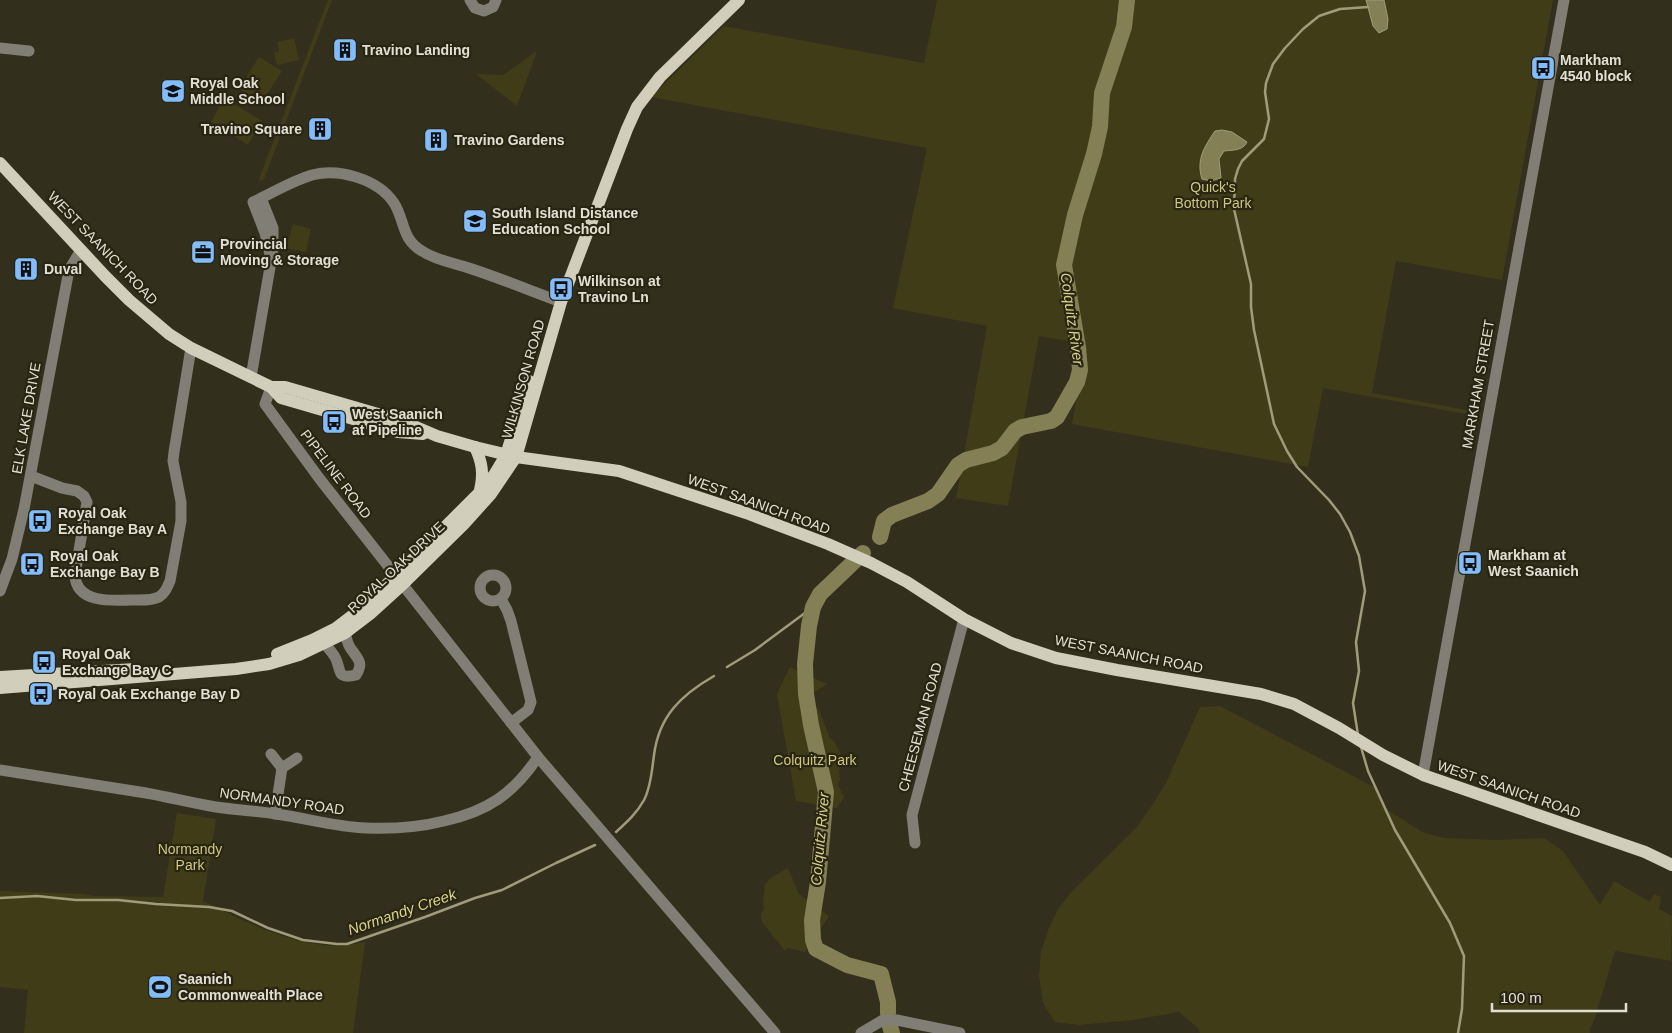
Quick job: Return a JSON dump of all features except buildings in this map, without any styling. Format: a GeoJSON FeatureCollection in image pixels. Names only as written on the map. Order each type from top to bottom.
{"type":"FeatureCollection","features":[{"type":"Feature","properties":{"kind":"main road","name":"WILKINSON ROAD"},"geometry":{"type":"LineString","coordinates":[[511,456],[561,302],[637,107],[660,77],[739,0]]}},
{"type":"Feature","properties":{"kind":"main road","name":"WEST SAANICH ROAD"},"geometry":{"type":"LineString","coordinates":[[0,163],[129,300],[169,334],[191,348],[271,387],[281,398],[398,432],[437,436],[511,456],[619,471],[777,524],[871,563],[908,582],[964,619],[1011,643],[1056,658],[1261,694],[1294,704],[1339,728],[1383,755],[1423,774],[1645,852],[1672,865]]}},
{"type":"Feature","properties":{"kind":"main road"},"geometry":{"type":"LineString","coordinates":[[475,446],[482,461],[483,475],[480,492]]}},
{"type":"Feature","properties":{"kind":"main road","name":"ROYAL OAK DRIVE"},"geometry":{"type":"LineString","coordinates":[[0,688],[236,669],[269,664],[299,655],[325,644],[345,633],[370,614],[511,456]]}},
{"type":"Feature","properties":{"kind":"main road","name":"ROYAL OAK DRIVE"},"geometry":{"type":"LineString","coordinates":[[0,677],[244,661],[278,654],[312,640],[336,628],[400,580],[464,524],[491,494],[511,456]]}},
{"type":"Feature","properties":{"kind":"main road"},"geometry":{"type":"LineString","coordinates":[[0,666],[9,672],[22,675]]}},
{"type":"Feature","properties":{"kind":"street"},"geometry":{"type":"LineString","coordinates":[[470,0],[475,8],[484,12],[493,7],[496,0]]}},
{"type":"Feature","properties":{"kind":"street","name":"MARKHAM STREET"},"geometry":{"type":"LineString","coordinates":[[1423,774],[1564,0]]}},
{"type":"Feature","properties":{"kind":"street"},"geometry":{"type":"LineString","coordinates":[[0,48],[29,51]]}},
{"type":"Feature","properties":{"kind":"street"},"geometry":{"type":"LineString","coordinates":[[251,377],[271,259],[257,200],[311,176],[323,173],[353,176],[366,181],[387,195],[394,203],[406,236],[412,244],[432,257],[471,268],[522,287],[536,286],[561,302]]}},
{"type":"Feature","properties":{"kind":"street","name":"ELK LAKE DRIVE"},"geometry":{"type":"LineString","coordinates":[[0,591],[12,559],[31,476],[69,270],[81,250]]}},
{"type":"Feature","properties":{"kind":"street"},"geometry":{"type":"LineString","coordinates":[[31,476],[62,488],[77,491],[84,496],[87,502],[75,576],[78,589],[86,595],[106,601],[147,600],[159,597],[166,590],[170,581],[181,520],[181,502],[173,461],[191,348]]}},
{"type":"Feature","properties":{"kind":"street","name":"PIPELINE ROAD"},"geometry":{"type":"LineString","coordinates":[[271,387],[265,404],[319,478],[400,580]]}},
{"type":"Feature","properties":{"kind":"street"},"geometry":{"type":"LineString","coordinates":[[400,580],[538,757],[775,1033]]}},
{"type":"Feature","properties":{"kind":"street"},"geometry":{"type":"LineString","coordinates":[[501,599],[511,621],[531,702],[528,710],[512,723]]}},
{"type":"Feature","properties":{"kind":"street","name":"CHEESEMAN ROAD"},"geometry":{"type":"LineString","coordinates":[[915,843],[912,815],[964,619]]}},
{"type":"Feature","properties":{"kind":"street"},"geometry":{"type":"LineString","coordinates":[[325,644],[335,657],[338,671],[343,675],[356,675],[360,669],[359,658],[348,643],[345,633]]}},
{"type":"Feature","properties":{"kind":"street"},"geometry":{"type":"LineString","coordinates":[[271,754],[282,768]]}},
{"type":"Feature","properties":{"kind":"street","name":"NORMANDY ROAD"},"geometry":{"type":"LineString","coordinates":[[0,770],[155,795],[215,807],[365,828],[396,827],[446,820],[494,803],[508,793],[525,776],[538,757]]}},
{"type":"Feature","properties":{"kind":"street"},"geometry":{"type":"LineString","coordinates":[[275,814],[282,768],[296,758]]}},
{"type":"Feature","properties":{"kind":"street"},"geometry":{"type":"LineString","coordinates":[[861,1033],[883,1020],[897,1020],[960,1033]]}},
{"type":"Feature","properties":{"kind":"green space"},"geometry":{"type":"Polygon","coordinates":[[[328,0],[332,0],[264,179],[260,181],[259,179],[328,0]]]}},
{"type":"Feature","properties":{"kind":"green space","name":"Quick's Bottom Park"},"geometry":{"type":"Polygon","coordinates":[[[937,0],[1553,0],[1502,280],[1396,261],[1372,393],[1478,412],[1477,416],[1323,388],[1308,467],[1072,424],[1086,344],[1039,336],[1008,506],[956,498],[987,326],[893,308],[927,148],[651,97],[724,26],[924,63],[937,0]]]}},
{"type":"Feature","properties":{"kind":"green space"},"geometry":{"type":"Polygon","coordinates":[[[294,38],[299,60],[277,65],[274,53],[279,51],[277,42],[294,38]]]}},
{"type":"Feature","properties":{"kind":"green space"},"geometry":{"type":"Polygon","coordinates":[[[537,51],[517,106],[476,74],[503,75],[537,51]]]}},
{"type":"Feature","properties":{"kind":"green space"},"geometry":{"type":"Polygon","coordinates":[[[259,57],[282,71],[262,102],[239,89],[259,57]]]}},
{"type":"Feature","properties":{"kind":"green space"},"geometry":{"type":"Polygon","coordinates":[[[224,98],[262,121],[248,145],[211,122],[224,98]]]}},
{"type":"Feature","properties":{"kind":"green space"},"geometry":{"type":"Polygon","coordinates":[[[293,224],[311,229],[306,252],[286,248],[293,224]]]}},
{"type":"Feature","properties":{"kind":"green space","name":"Colquitz Park"},"geometry":{"type":"Polygon","coordinates":[[[790,667],[827,684],[808,698],[819,710],[830,738],[835,742],[842,758],[838,785],[844,797],[837,808],[796,801],[777,694],[790,667]]]}},
{"type":"Feature","properties":{"kind":"green space"},"geometry":{"type":"Polygon","coordinates":[[[1220,706],[1376,788],[1385,808],[1422,832],[1444,838],[1497,840],[1544,838],[1563,851],[1600,905],[1614,881],[1650,902],[1654,894],[1661,897],[1659,909],[1672,916],[1671,961],[1615,951],[1590,1033],[1200,1033],[1198,1028],[1179,1012],[1133,1020],[1079,1025],[1055,1022],[1043,1003],[1039,976],[1041,952],[1048,930],[1058,909],[1073,890],[1136,828],[1151,807],[1166,783],[1200,707],[1220,706]]]}},
{"type":"Feature","properties":{"kind":"green space","name":"Normandy Park"},"geometry":{"type":"Polygon","coordinates":[[[177,813],[216,819],[203,901],[261,928],[302,942],[344,945],[365,942],[353,1033],[24,1033],[28,990],[0,987],[0,891],[94,896],[163,897],[177,813]]]}},
{"type":"Feature","properties":{"kind":"green space"},"geometry":{"type":"Polygon","coordinates":[[[788,868],[799,894],[829,916],[805,952],[788,948],[785,951],[762,922],[761,914],[764,909],[765,884],[788,868]]]}},
{"type":"Feature","properties":{"kind":"shaded area"},"geometry":{"type":"Polygon","coordinates":[[[1366,0],[1384,0],[1388,19],[1387,29],[1379,33],[1373,26],[1366,0]]]}},
{"type":"Feature","properties":{"kind":"shaded area"},"geometry":{"type":"Polygon","coordinates":[[[1215,131],[1232,132],[1247,142],[1240,149],[1224,151],[1219,159],[1221,178],[1211,181],[1202,179],[1200,166],[1202,154],[1215,131]]]}},
{"type":"Feature","properties":{"kind":"waterway","name":"Colquitz River"},"geometry":{"type":"LineString","coordinates":[[880,537],[884,521],[892,515],[928,501],[938,494],[958,465],[966,460],[993,453],[1002,448],[1015,431],[1022,427],[1051,421],[1057,417],[1077,382],[1080,370],[1078,347],[1064,265],[1075,215],[1094,154],[1100,127],[1102,93],[1124,27],[1127,0]]}},
{"type":"Feature","properties":{"kind":"waterway"},"geometry":{"type":"LineString","coordinates":[[1358,735],[1353,703],[1359,671],[1356,642],[1365,591],[1359,556],[1350,532],[1340,514],[1297,467],[1274,424],[1254,330],[1251,284],[1234,209],[1235,179],[1238,169],[1242,161],[1264,139],[1269,119],[1265,92],[1266,83],[1273,64],[1303,29],[1319,16],[1340,9],[1368,7]]}},
{"type":"Feature","properties":{"kind":"waterway","name":"Colquitz River"},"geometry":{"type":"LineString","coordinates":[[863,553],[820,594],[813,607],[809,626],[805,664],[806,694],[826,792],[818,882],[812,920],[813,940],[816,949],[847,965],[881,974],[888,1002],[888,1013]]}},
{"type":"Feature","properties":{"kind":"waterway","name":"Normandy Creek"},"geometry":{"type":"LineString","coordinates":[[727,667],[755,650],[813,607]]}},
{"type":"Feature","properties":{"kind":"waterway","name":"Normandy Creek"},"geometry":{"type":"LineString","coordinates":[[616,832],[635,813],[646,795],[651,778],[657,741],[666,718],[691,691],[714,676]]}},
{"type":"Feature","properties":{"kind":"waterway"},"geometry":{"type":"LineString","coordinates":[[1361,747],[1368,771],[1395,830],[1450,923],[1464,956],[1462,1009],[1458,1033]]}},
{"type":"Feature","properties":{"kind":"waterway","name":"Normandy Creek"},"geometry":{"type":"LineString","coordinates":[[0,898],[37,896],[76,900],[118,900],[209,907],[232,911],[268,928],[303,940],[347,944],[502,890],[595,845]]}},
{"type":"Feature","properties":{"kind":"waterway","name":"Colquitz River"},"geometry":{"type":"LineString","coordinates":[[889,1023],[892,1033]]}},
{"type":"Feature","properties":{"kind":"place","name":"Travino Landing"},"geometry":{"type":"Point","coordinates":[345,50]}},
{"type":"Feature","properties":{"kind":"place","name":"Markham 4540 block"},"geometry":{"type":"Point","coordinates":[1543,68]}},
{"type":"Feature","properties":{"kind":"place","name":"Royal Oak Middle School"},"geometry":{"type":"Point","coordinates":[173,91]}},
{"type":"Feature","properties":{"kind":"place","name":"Travino Square"},"geometry":{"type":"Point","coordinates":[320,129]}},
{"type":"Feature","properties":{"kind":"place","name":"Travino Gardens"},"geometry":{"type":"Point","coordinates":[436,140]}},
{"type":"Feature","properties":{"kind":"place","name":"South Island Distance Education School"},"geometry":{"type":"Point","coordinates":[475,221]}},
{"type":"Feature","properties":{"kind":"place","name":"Provincial Moving & Storage"},"geometry":{"type":"Point","coordinates":[203,252]}},
{"type":"Feature","properties":{"kind":"place","name":"Duval"},"geometry":{"type":"Point","coordinates":[26,269]}},
{"type":"Feature","properties":{"kind":"place","name":"Wilkinson at Travino Ln"},"geometry":{"type":"Point","coordinates":[561,289]}},
{"type":"Feature","properties":{"kind":"place","name":"West Saanich at Pipeline"},"geometry":{"type":"Point","coordinates":[334,422]}},
{"type":"Feature","properties":{"kind":"place","name":"Royal Oak Exchange Bay A"},"geometry":{"type":"Point","coordinates":[40,521]}},
{"type":"Feature","properties":{"kind":"place","name":"Markham at West Saanich"},"geometry":{"type":"Point","coordinates":[1470,563]}},
{"type":"Feature","properties":{"kind":"place","name":"Royal Oak Exchange Bay B"},"geometry":{"type":"Point","coordinates":[32,564]}},
{"type":"Feature","properties":{"kind":"place","name":"Royal Oak Exchange Bay C"},"geometry":{"type":"Point","coordinates":[44,662]}},
{"type":"Feature","properties":{"kind":"place","name":"Royal Oak Exchange Bay D"},"geometry":{"type":"Point","coordinates":[41,694]}},
{"type":"Feature","properties":{"kind":"place","name":"Saanich Commonwealth Place"},"geometry":{"type":"Point","coordinates":[160,987]}}]}
